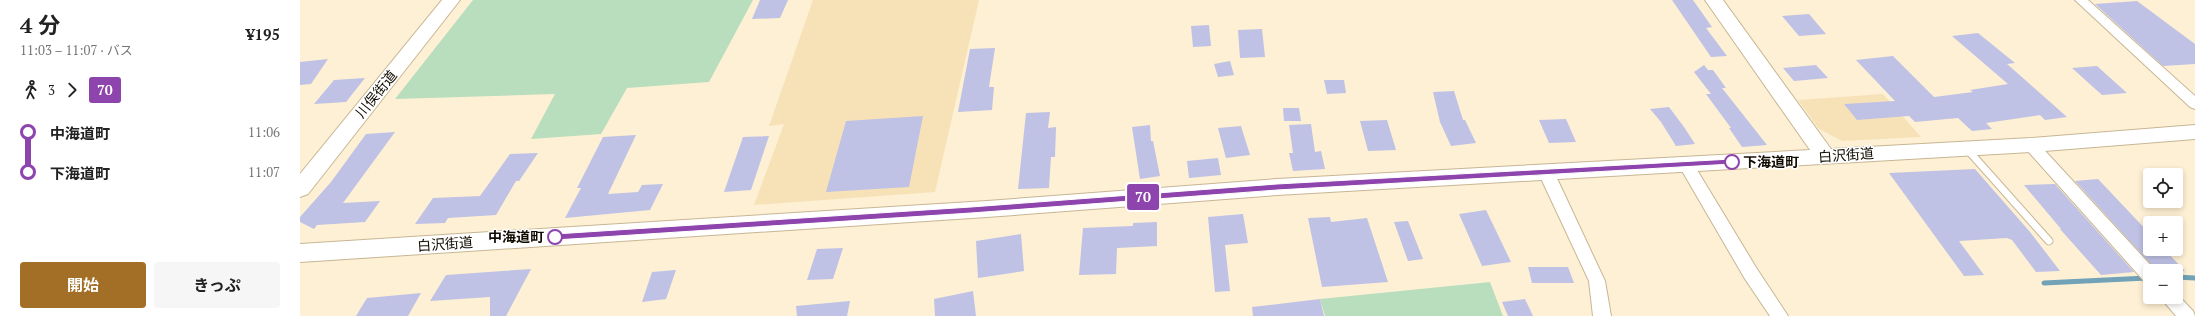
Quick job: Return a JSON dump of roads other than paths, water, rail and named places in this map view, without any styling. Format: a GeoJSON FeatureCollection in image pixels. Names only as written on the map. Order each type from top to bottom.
{"type":"FeatureCollection","features":[{"type":"Feature","properties":{"kind":"main road","name":"川俣街道"},"geometry":{"type":"LineString","coordinates":[[300,189],[451,0]]}},
{"type":"Feature","properties":{"kind":"main road"},"geometry":{"type":"LineString","coordinates":[[1714,0],[1825,156]]}},
{"type":"Feature","properties":{"kind":"main road","name":"白沢街道"},"geometry":{"type":"LineString","coordinates":[[300,253],[971,210],[1277,187],[1966,147],[2032,145],[2195,132]]}},
{"type":"Feature","properties":{"kind":"street"},"geometry":{"type":"LineString","coordinates":[[2081,0],[2195,104]]}},
{"type":"Feature","properties":{"kind":"street"},"geometry":{"type":"LineString","coordinates":[[2032,145],[2143,268]]}},
{"type":"Feature","properties":{"kind":"street"},"geometry":{"type":"LineString","coordinates":[[1686,164],[1751,274],[1779,316]]}},
{"type":"Feature","properties":{"kind":"street"},"geometry":{"type":"LineString","coordinates":[[1546,172],[1597,281],[1602,316]]}},
{"type":"Feature","properties":{"kind":"street"},"geometry":{"type":"LineString","coordinates":[[2176,304],[2187,316]]}},
{"type":"Feature","properties":{"kind":"lane"},"geometry":{"type":"LineString","coordinates":[[1966,147],[2049,241]]}},
{"type":"Feature","properties":{"kind":"waterway"},"geometry":{"type":"LineString","coordinates":[[2183,277],[2195,278]]}},
{"type":"Feature","properties":{"kind":"waterway"},"geometry":{"type":"LineString","coordinates":[[2044,283],[2143,278]]}},
{"type":"Feature","properties":{"kind":"place","name":"下海道町"},"geometry":{"type":"Point","coordinates":[1732,162]}},
{"type":"Feature","properties":{"kind":"place","name":"中海道町"},"geometry":{"type":"Point","coordinates":[555,237]}}]}
